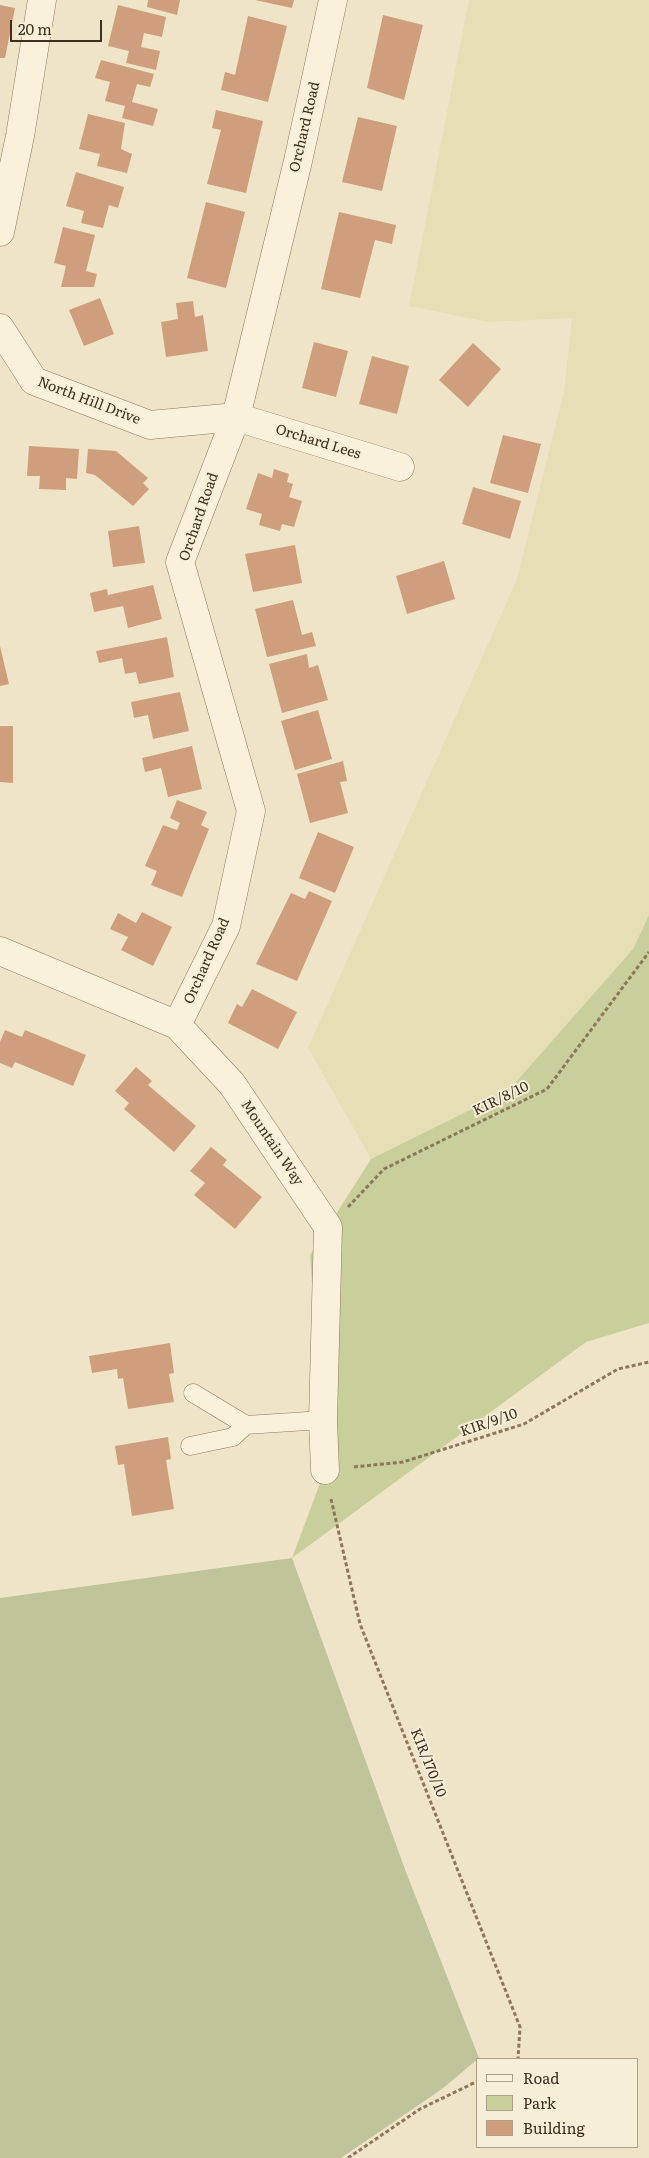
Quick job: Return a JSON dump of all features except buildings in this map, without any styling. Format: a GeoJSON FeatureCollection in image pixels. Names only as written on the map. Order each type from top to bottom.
{"type":"FeatureCollection","features":[{"type":"Feature","properties":{"kind":"street"},"geometry":{"type":"LineString","coordinates":[[0,232],[20,136],[42,0]]}},
{"type":"Feature","properties":{"kind":"street","name":"Orchard Road"},"geometry":{"type":"LineString","coordinates":[[177,1025],[226,926],[251,811],[180,562],[236,417],[298,161],[333,0]]}},
{"type":"Feature","properties":{"kind":"street","name":"North Hill Drive"},"geometry":{"type":"LineString","coordinates":[[0,328],[34,381],[150,425],[236,417]]}},
{"type":"Feature","properties":{"kind":"street","name":"Orchard Lees"},"geometry":{"type":"LineString","coordinates":[[236,417],[400,467]]}},
{"type":"Feature","properties":{"kind":"street","name":"Mountain Way"},"geometry":{"type":"LineString","coordinates":[[0,951],[177,1025],[232,1084],[328,1227]]}},
{"type":"Feature","properties":{"kind":"street"},"geometry":{"type":"LineString","coordinates":[[325,1470],[324,1420],[328,1227]]}},
{"type":"Feature","properties":{"kind":"lane"},"geometry":{"type":"LineString","coordinates":[[193,1394],[246,1425],[324,1420]]}},
{"type":"Feature","properties":{"kind":"lane"},"geometry":{"type":"LineString","coordinates":[[190,1446],[233,1437],[246,1425]]}},
{"type":"Feature","properties":{"kind":"path","name":"KIR/8/10"},"geometry":{"type":"LineString","coordinates":[[328,1227],[384,1169],[547,1089],[649,952]]}},
{"type":"Feature","properties":{"kind":"path","name":"KIR/9/10"},"geometry":{"type":"LineString","coordinates":[[325,1470],[403,1462],[453,1448],[524,1424],[618,1369],[649,1362]]}},
{"type":"Feature","properties":{"kind":"path","name":"KIR/170/10"},"geometry":{"type":"LineString","coordinates":[[325,1470],[360,1624],[520,2027],[518,2058]]}},
{"type":"Feature","properties":{"kind":"path"},"geometry":{"type":"LineString","coordinates":[[348,2158],[420,2109],[477,2081]]}},
{"type":"Feature","properties":{"kind":"shaded area"},"geometry":{"type":"Polygon","coordinates":[[[469,0],[649,0],[649,915],[633,949],[508,1091],[371,1159],[308,1048],[517,579],[564,392],[572,318],[488,322],[409,306],[469,0]]]}},
{"type":"Feature","properties":{"kind":"green space"},"geometry":{"type":"Polygon","coordinates":[[[649,915],[649,1323],[586,1342],[292,1558],[325,1470],[310,1255],[371,1159],[508,1091],[633,949],[649,915]]]}},
{"type":"Feature","properties":{"kind":"green space"},"geometry":{"type":"Polygon","coordinates":[[[292,1558],[406,1872],[479,2058],[442,2089],[341,2158],[0,2158],[0,1598],[292,1558]]]}}]}
